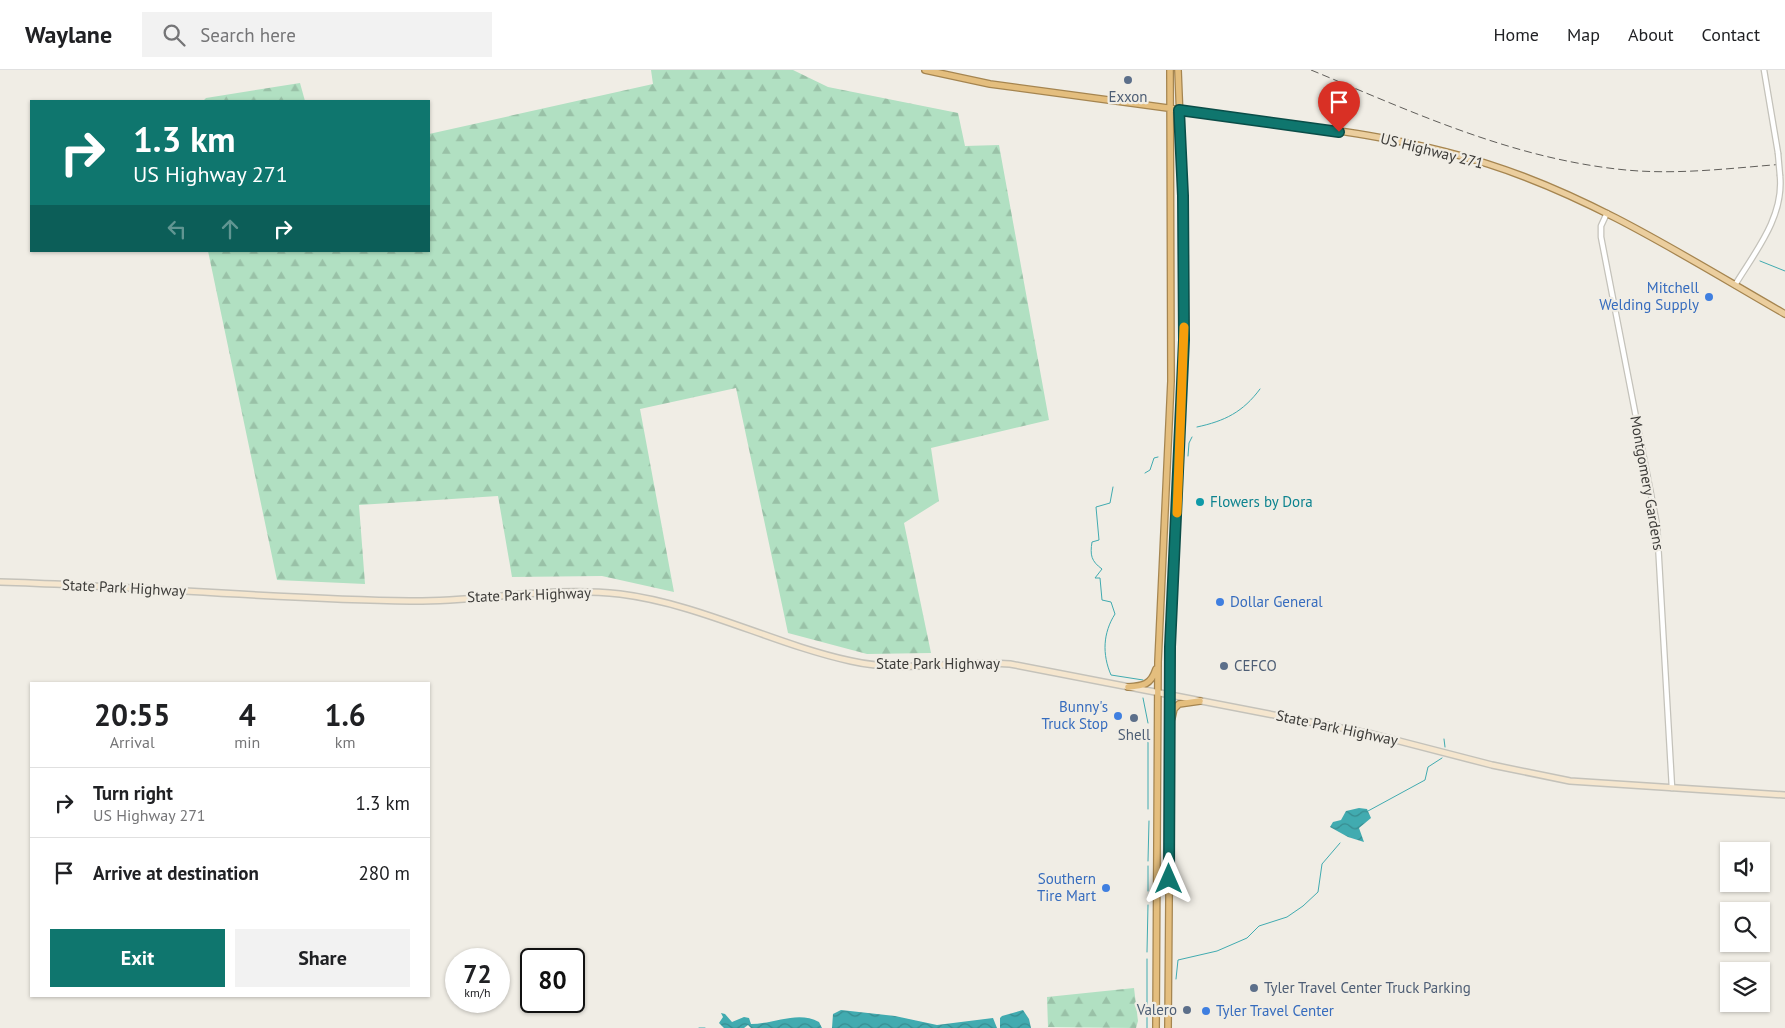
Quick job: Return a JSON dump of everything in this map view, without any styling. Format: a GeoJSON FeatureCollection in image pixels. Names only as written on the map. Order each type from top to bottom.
{"type":"FeatureCollection","features":[{"type":"Feature","properties":{"kind":"highway","name":"US Highway 271"},"geometry":{"type":"LineString","coordinates":[[925,70],[990,84],[1179,110]]}},
{"type":"Feature","properties":{"kind":"highway"},"geometry":{"type":"LineString","coordinates":[[1156,1028],[1158,662],[1172,381],[1170,70]]}},
{"type":"Feature","properties":{"kind":"highway"},"geometry":{"type":"LineString","coordinates":[[1168,1028],[1172,602],[1183,381],[1183,196],[1178,70]]}},
{"type":"Feature","properties":{"kind":"highway"},"geometry":{"type":"LineString","coordinates":[[1172,196],[1183,196]]}},
{"type":"Feature","properties":{"kind":"highway"},"geometry":{"type":"LineString","coordinates":[[1172,263],[1184,263]]}},
{"type":"Feature","properties":{"kind":"highway"},"geometry":{"type":"LineString","coordinates":[[1172,381],[1183,381]]}},
{"type":"Feature","properties":{"kind":"highway"},"geometry":{"type":"LineString","coordinates":[[1167,472],[1179,472]]}},
{"type":"Feature","properties":{"kind":"highway"},"geometry":{"type":"LineString","coordinates":[[1160,600],[1172,602]]}},
{"type":"Feature","properties":{"kind":"highway"},"geometry":{"type":"LineString","coordinates":[[1128,687],[1149,683],[1154,677],[1158,662]]}},
{"type":"Feature","properties":{"kind":"highway"},"geometry":{"type":"LineString","coordinates":[[1170,732],[1177,705],[1184,702],[1200,701]]}},
{"type":"Feature","properties":{"kind":"highway"},"geometry":{"type":"LineString","coordinates":[[1157,781],[1169,782]]}},
{"type":"Feature","properties":{"kind":"highway"},"geometry":{"type":"LineString","coordinates":[[1157,896],[1168,896]]}},
{"type":"Feature","properties":{"kind":"highway"},"geometry":{"type":"LineString","coordinates":[[1156,985],[1168,986]]}},
{"type":"Feature","properties":{"kind":"main road","name":"US Highway 271"},"geometry":{"type":"LineString","coordinates":[[1179,110],[1364,135],[1445,152],[1531,179],[1607,213],[1785,314]]}},
{"type":"Feature","properties":{"kind":"main road","name":"State Park Highway"},"geometry":{"type":"LineString","coordinates":[[0,582],[409,601],[540,592],[606,593],[668,603],[812,650],[857,662],[900,666],[976,663],[1010,664],[1372,734],[1492,765],[1570,781],[1785,795]]}},
{"type":"Feature","properties":{"kind":"street"},"geometry":{"type":"LineString","coordinates":[[1735,285],[1774,217],[1780,198],[1778,153],[1764,70]]}},
{"type":"Feature","properties":{"kind":"street","name":"Montgomery Gardens"},"geometry":{"type":"LineString","coordinates":[[1607,213],[1601,226],[1601,237],[1658,533],[1672,788]]}},
{"type":"Feature","properties":{"kind":"green space"},"geometry":{"type":"Polygon","coordinates":[[[651,70],[793,70],[828,87],[958,113],[965,146],[999,145],[1049,420],[931,448],[939,501],[904,523],[931,653],[867,654],[788,633],[736,388],[640,409],[674,592],[602,576],[512,577],[498,496],[359,505],[365,584],[277,580],[208,252],[430,252],[430,134],[653,84],[651,70]]]}},
{"type":"Feature","properties":{"kind":"green space"},"geometry":{"type":"Polygon","coordinates":[[[300,83],[305,100],[204,100],[206,98],[300,83]]]}},
{"type":"Feature","properties":{"kind":"green space"},"geometry":{"type":"Polygon","coordinates":[[[1134,988],[1138,1021],[1136,1028],[1048,1027],[1047,997],[1134,988]]]}},
{"type":"Feature","properties":{"kind":"water"},"geometry":{"type":"Polygon","coordinates":[[[1359,808],[1367,809],[1371,818],[1359,828],[1364,842],[1348,837],[1330,827],[1333,822],[1341,820],[1346,811],[1359,808]]]}},
{"type":"Feature","properties":{"kind":"water"},"geometry":{"type":"Polygon","coordinates":[[[841,1010],[895,1016],[937,1025],[993,1018],[997,1028],[832,1028],[833,1014],[841,1010]]]}},
{"type":"Feature","properties":{"kind":"water"},"geometry":{"type":"Polygon","coordinates":[[[1023,1010],[1029,1019],[1031,1028],[1000,1028],[1000,1018],[1002,1016],[1023,1010]]]}},
{"type":"Feature","properties":{"kind":"water"},"geometry":{"type":"Polygon","coordinates":[[[721,1013],[725,1014],[732,1022],[744,1017],[749,1018],[751,1024],[803,1017],[819,1022],[822,1028],[751,1028],[748,1025],[744,1028],[724,1028],[719,1023],[723,1017],[721,1013]]]}},
{"type":"Feature","properties":{"kind":"waterway"},"geometry":{"type":"LineString","coordinates":[[1760,261],[1785,271]]}},
{"type":"Feature","properties":{"kind":"waterway"},"geometry":{"type":"LineString","coordinates":[[1197,427],[1216,422],[1240,410],[1260,389]]}},
{"type":"Feature","properties":{"kind":"waterway"},"geometry":{"type":"LineString","coordinates":[[1188,456],[1189,443],[1192,437]]}},
{"type":"Feature","properties":{"kind":"waterway"},"geometry":{"type":"LineString","coordinates":[[1145,473],[1150,470],[1154,458],[1158,457]]}},
{"type":"Feature","properties":{"kind":"waterway"},"geometry":{"type":"LineString","coordinates":[[1113,487],[1110,503],[1096,507],[1099,540],[1092,542],[1091,551],[1093,560],[1102,569],[1095,578],[1100,578],[1102,600],[1111,602],[1115,614],[1106,636],[1106,659],[1111,675],[1143,680]]}},
{"type":"Feature","properties":{"kind":"waterway"},"geometry":{"type":"LineString","coordinates":[[1143,698],[1148,723]]}},
{"type":"Feature","properties":{"kind":"waterway"},"geometry":{"type":"LineString","coordinates":[[1148,734],[1148,809]]}},
{"type":"Feature","properties":{"kind":"waterway"},"geometry":{"type":"LineString","coordinates":[[1444,739],[1445,747]]}},
{"type":"Feature","properties":{"kind":"waterway"},"geometry":{"type":"LineString","coordinates":[[1368,811],[1425,780],[1428,767],[1442,758]]}},
{"type":"Feature","properties":{"kind":"waterway"},"geometry":{"type":"LineString","coordinates":[[1148,861],[1149,821]]}},
{"type":"Feature","properties":{"kind":"waterway"},"geometry":{"type":"LineString","coordinates":[[1176,979],[1178,960],[1217,951],[1247,938],[1259,926],[1287,917],[1303,906],[1318,892],[1322,864],[1340,843]]}},
{"type":"Feature","properties":{"kind":"waterway"},"geometry":{"type":"LineString","coordinates":[[1148,866],[1148,891]]}},
{"type":"Feature","properties":{"kind":"waterway"},"geometry":{"type":"LineString","coordinates":[[1147,952],[1148,905]]}},
{"type":"Feature","properties":{"kind":"waterway"},"geometry":{"type":"LineString","coordinates":[[1147,959],[1147,1028]]}},
{"type":"Feature","properties":{"kind":"waterway"},"geometry":{"type":"LineString","coordinates":[[699,1028],[705,1028]]}},
{"type":"Feature","properties":{"kind":"railway"},"geometry":{"type":"LineString","coordinates":[[1311,70],[1465,132],[1544,156],[1584,164],[1626,170],[1666,172],[1785,164]]}},
{"type":"Feature","properties":{"kind":"slow traffic"},"geometry":{"type":"LineString","coordinates":[[1177,513],[1184,327]]}},
{"type":"Feature","properties":{"kind":"place","name":"Exxon"},"geometry":{"type":"Point","coordinates":[1128,80]}},
{"type":"Feature","properties":{"kind":"place","name":"Mitchell Welding Supply"},"geometry":{"type":"Point","coordinates":[1709,297]}},
{"type":"Feature","properties":{"kind":"place","name":"Flowers by Dora"},"geometry":{"type":"Point","coordinates":[1200,502]}},
{"type":"Feature","properties":{"kind":"place","name":"Dollar General"},"geometry":{"type":"Point","coordinates":[1220,602]}},
{"type":"Feature","properties":{"kind":"place","name":"CEFCO"},"geometry":{"type":"Point","coordinates":[1224,666]}},
{"type":"Feature","properties":{"kind":"place","name":"Bunny's Truck Stop"},"geometry":{"type":"Point","coordinates":[1118,716]}},
{"type":"Feature","properties":{"kind":"place","name":"Shell"},"geometry":{"type":"Point","coordinates":[1134,718]}},
{"type":"Feature","properties":{"kind":"place","name":"Southern Tire Mart"},"geometry":{"type":"Point","coordinates":[1106,888]}},
{"type":"Feature","properties":{"kind":"place","name":"Tyler Travel Center Truck Parking"},"geometry":{"type":"Point","coordinates":[1254,988]}},
{"type":"Feature","properties":{"kind":"place","name":"Valero"},"geometry":{"type":"Point","coordinates":[1187,1010]}},
{"type":"Feature","properties":{"kind":"place","name":"Tyler Travel Center"},"geometry":{"type":"Point","coordinates":[1206,1011]}},
{"type":"Feature","properties":{"kind":"route"},"geometry":{"type":"LineString","coordinates":[[1169,879],[1170,647],[1184,340],[1183,196],[1179,110],[1339,132]]}}]}
